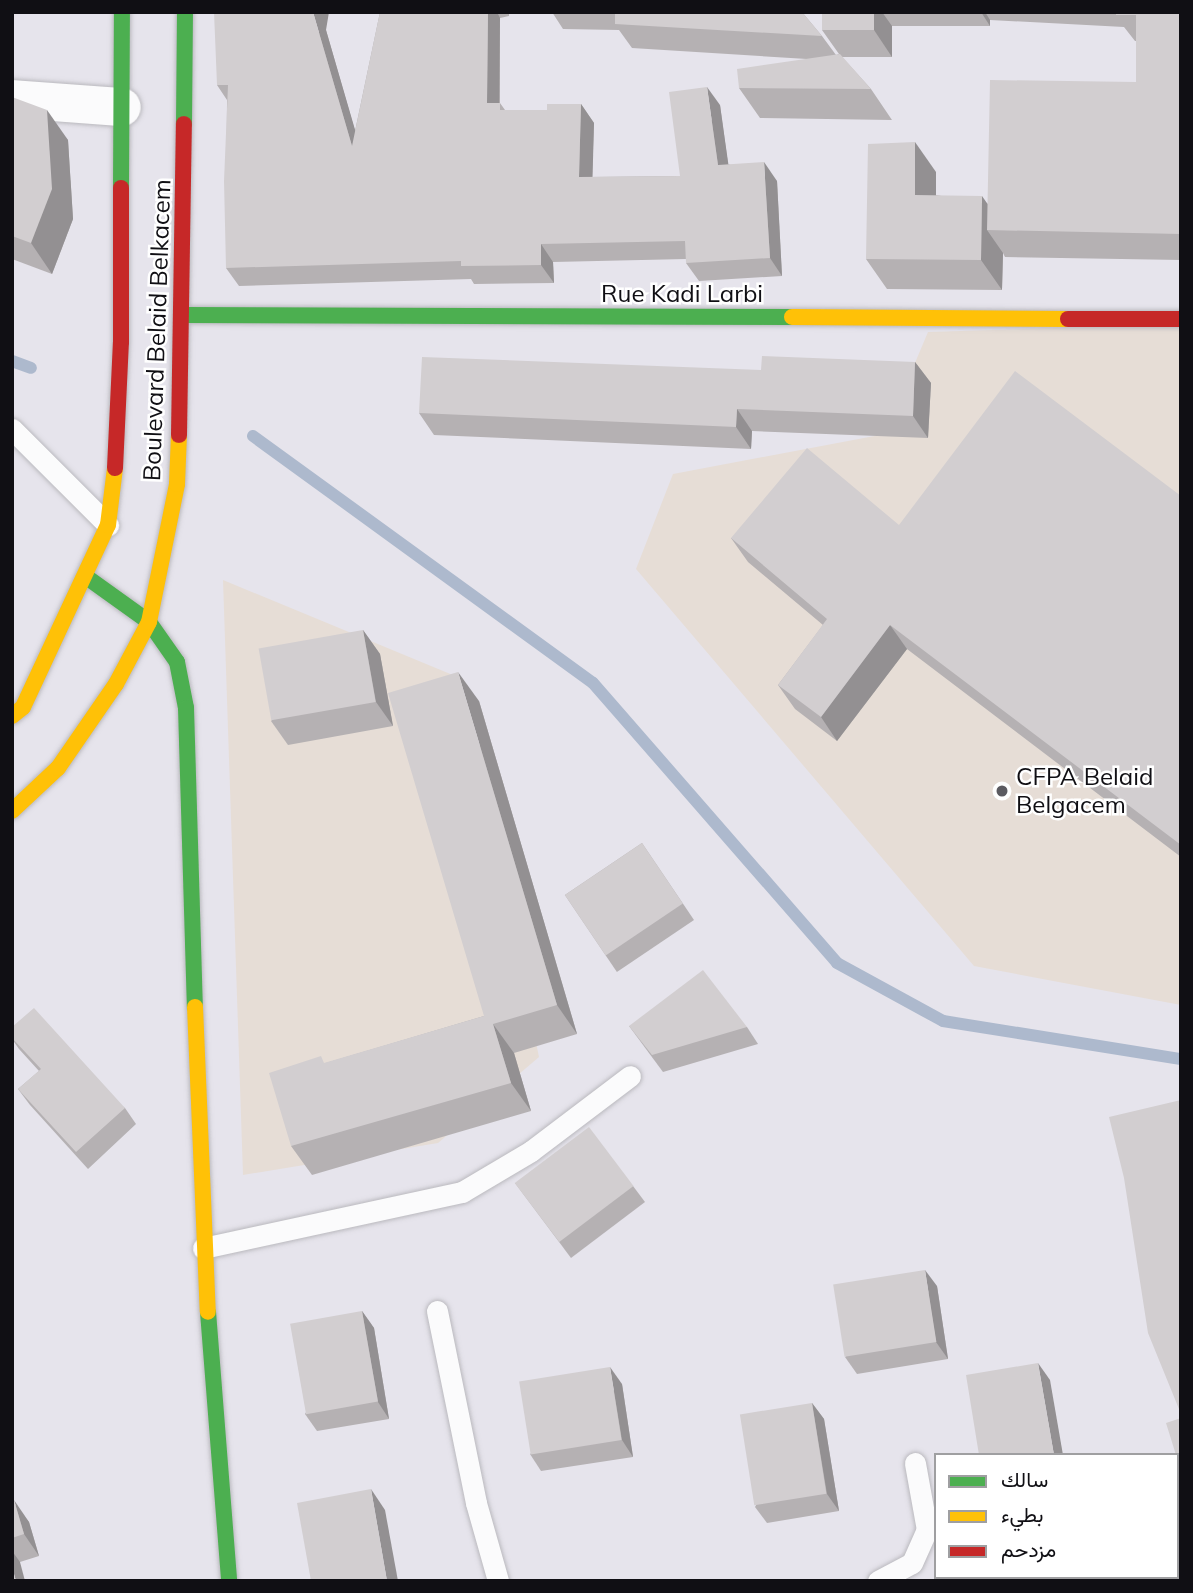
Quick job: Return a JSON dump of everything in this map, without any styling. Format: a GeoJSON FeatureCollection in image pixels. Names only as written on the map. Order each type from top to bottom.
{"type":"FeatureCollection","features":[{"type":"Feature","properties":{"kind":"street","name":"Boulevard Belaid Belkacem"},"geometry":{"type":"LineString","coordinates":[[12,716],[23,707],[108,525],[115,467],[121,342],[122,12]]}},
{"type":"Feature","properties":{"kind":"street","name":"Boulevard Belaid Belkacem"},"geometry":{"type":"LineString","coordinates":[[12,811],[58,768],[116,684],[149,622],[177,484],[184,315],[185,12]]}},
{"type":"Feature","properties":{"kind":"street"},"geometry":{"type":"LineString","coordinates":[[12,99],[122,107]]}},
{"type":"Feature","properties":{"kind":"street","name":"Rue Kadi Larbi"},"geometry":{"type":"LineString","coordinates":[[184,315],[1181,319]]}},
{"type":"Feature","properties":{"kind":"street"},"geometry":{"type":"LineString","coordinates":[[85,576],[149,622],[177,662],[186,708],[203,1248],[229,1581]]}},
{"type":"Feature","properties":{"kind":"lane"},"geometry":{"type":"LineString","coordinates":[[12,429],[108,525]]}},
{"type":"Feature","properties":{"kind":"lane"},"geometry":{"type":"LineString","coordinates":[[203,1248],[462,1192],[531,1151],[630,1076]]}},
{"type":"Feature","properties":{"kind":"lane"},"geometry":{"type":"LineString","coordinates":[[437,1311],[476,1503],[498,1581]]}},
{"type":"Feature","properties":{"kind":"lane"},"geometry":{"type":"LineString","coordinates":[[878,1581],[912,1563],[927,1530],[915,1463]]}},
{"type":"Feature","properties":{"kind":"shaded area","name":"CFPA Belaid Belgacem"},"geometry":{"type":"Polygon","coordinates":[[[1181,324],[1181,1005],[974,966],[636,569],[673,474],[885,434],[928,332],[1181,324]]]}},
{"type":"Feature","properties":{"kind":"shaded area"},"geometry":{"type":"Polygon","coordinates":[[[223,580],[460,678],[539,1057],[438,1143],[243,1175],[223,580]]]}},
{"type":"Feature","properties":{"kind":"building"},"geometry":{"type":"Polygon","coordinates":[[[214,12],[313,12],[352,146],[380,12],[488,12],[487,103],[500,103],[500,110],[547,110],[547,104],[581,104],[579,177],[680,176],[669,92],[707,87],[718,165],[764,162],[770,258],[686,263],[685,241],[541,244],[541,265],[461,266],[461,261],[226,268],[224,181],[228,85],[217,85],[214,12]]]}},
{"type":"Feature","properties":{"kind":"building"},"geometry":{"type":"Polygon","coordinates":[[[615,12],[802,12],[822,36],[615,24],[615,12]]]}},
{"type":"Feature","properties":{"kind":"building"},"geometry":{"type":"Polygon","coordinates":[[[822,12],[874,12],[874,30],[822,30],[822,12]]]}},
{"type":"Feature","properties":{"kind":"building"},"geometry":{"type":"Polygon","coordinates":[[[1116,12],[1181,12],[1181,234],[987,230],[990,80],[1136,82],[1136,15],[1116,15],[1116,12]]]}},
{"type":"Feature","properties":{"kind":"building"},"geometry":{"type":"Polygon","coordinates":[[[840,54],[871,89],[739,88],[737,69],[840,54]]]}},
{"type":"Feature","properties":{"kind":"building"},"geometry":{"type":"Polygon","coordinates":[[[12,97],[47,110],[52,189],[31,243],[12,236],[12,97]]]}},
{"type":"Feature","properties":{"kind":"building"},"geometry":{"type":"Polygon","coordinates":[[[915,142],[915,195],[982,196],[981,260],[866,259],[868,144],[915,142]]]}},
{"type":"Feature","properties":{"kind":"building"},"geometry":{"type":"Polygon","coordinates":[[[762,356],[915,362],[913,416],[737,409],[736,427],[419,413],[422,357],[761,370],[762,356]]]}},
{"type":"Feature","properties":{"kind":"building"},"geometry":{"type":"Polygon","coordinates":[[[1015,371],[1181,496],[1181,845],[890,625],[821,717],[778,685],[827,619],[731,538],[807,448],[899,525],[1015,371]]]}},
{"type":"Feature","properties":{"kind":"building"},"geometry":{"type":"Polygon","coordinates":[[[363,630],[376,702],[271,720],[259,648],[363,630]]]}},
{"type":"Feature","properties":{"kind":"building"},"geometry":{"type":"Polygon","coordinates":[[[458,672],[557,1005],[493,1024],[511,1083],[291,1146],[269,1073],[321,1056],[324,1063],[484,1016],[388,693],[458,672]]]}},
{"type":"Feature","properties":{"kind":"building"},"geometry":{"type":"Polygon","coordinates":[[[642,843],[683,904],[606,956],[565,895],[642,843]]]}},
{"type":"Feature","properties":{"kind":"building"},"geometry":{"type":"Polygon","coordinates":[[[703,970],[747,1027],[652,1055],[629,1026],[703,970]]]}},
{"type":"Feature","properties":{"kind":"building"},"geometry":{"type":"Polygon","coordinates":[[[34,1008],[125,1108],[76,1152],[18,1089],[41,1069],[12,1038],[12,1027],[34,1008]]]}},
{"type":"Feature","properties":{"kind":"building"},"geometry":{"type":"Polygon","coordinates":[[[1181,1100],[1181,1414],[1148,1333],[1124,1178],[1109,1117],[1181,1100]]]}},
{"type":"Feature","properties":{"kind":"building"},"geometry":{"type":"Polygon","coordinates":[[[589,1127],[634,1186],[559,1242],[515,1183],[589,1127]]]}},
{"type":"Feature","properties":{"kind":"building"},"geometry":{"type":"Polygon","coordinates":[[[925,1270],[936,1342],[845,1357],[833,1285],[925,1270]]]}},
{"type":"Feature","properties":{"kind":"building"},"geometry":{"type":"Polygon","coordinates":[[[362,1311],[378,1402],[306,1414],[290,1324],[362,1311]]]}},
{"type":"Feature","properties":{"kind":"building"},"geometry":{"type":"Polygon","coordinates":[[[1038,1363],[1054,1453],[979,1453],[966,1375],[1038,1363]]]}},
{"type":"Feature","properties":{"kind":"building"},"geometry":{"type":"Polygon","coordinates":[[[610,1367],[622,1440],[531,1454],[519,1381],[610,1367]]]}},
{"type":"Feature","properties":{"kind":"building"},"geometry":{"type":"Polygon","coordinates":[[[812,1403],[826,1494],[754,1505],[740,1414],[812,1403]]]}},
{"type":"Feature","properties":{"kind":"building"},"geometry":{"type":"Polygon","coordinates":[[[1181,1418],[1181,1471],[1179,1453],[1175,1453],[1166,1423],[1181,1418]]]}},
{"type":"Feature","properties":{"kind":"building"},"geometry":{"type":"Polygon","coordinates":[[[371,1489],[387,1581],[311,1581],[297,1503],[371,1489]]]}},
{"type":"Feature","properties":{"kind":"building"},"geometry":{"type":"Polygon","coordinates":[[[14,1500],[24,1534],[12,1538],[12,1501],[14,1500]]]}},
{"type":"Feature","properties":{"kind":"building"},"geometry":{"type":"Polygon","coordinates":[[[1181,1523],[1181,1562],[1179,1556],[1181,1523]]]}},
{"type":"Feature","properties":{"kind":"building"},"geometry":{"type":"Polygon","coordinates":[[[1016,1579],[1091,1579],[1080,1581],[1016,1579]]]}},
{"type":"Feature","properties":{"kind":"waterway"},"geometry":{"type":"LineString","coordinates":[[12,361],[31,368]]}},
{"type":"Feature","properties":{"kind":"waterway"},"geometry":{"type":"LineString","coordinates":[[253,436],[593,683],[837,963],[943,1021],[1181,1059]]}},
{"type":"Feature","properties":{"kind":"traffic: fast"},"geometry":{"type":"LineString","coordinates":[[121,188],[122,12]]}},
{"type":"Feature","properties":{"kind":"traffic: fast"},"geometry":{"type":"LineString","coordinates":[[184,124],[185,12]]}},
{"type":"Feature","properties":{"kind":"traffic: fast"},"geometry":{"type":"LineString","coordinates":[[184,315],[792,317]]}},
{"type":"Feature","properties":{"kind":"traffic: fast"},"geometry":{"type":"LineString","coordinates":[[85,576],[149,622],[177,662],[186,708],[195,1007]]}},
{"type":"Feature","properties":{"kind":"traffic: fast"},"geometry":{"type":"LineString","coordinates":[[208,1312],[229,1581]]}},
{"type":"Feature","properties":{"kind":"traffic: slow"},"geometry":{"type":"LineString","coordinates":[[792,317],[1068,319]]}},
{"type":"Feature","properties":{"kind":"traffic: slow"},"geometry":{"type":"LineString","coordinates":[[12,811],[58,768],[116,684],[149,622],[177,484],[179,435]]}},
{"type":"Feature","properties":{"kind":"traffic: slow"},"geometry":{"type":"LineString","coordinates":[[12,716],[23,707],[108,525],[115,468]]}},
{"type":"Feature","properties":{"kind":"traffic: slow"},"geometry":{"type":"LineString","coordinates":[[195,1007],[208,1312]]}},
{"type":"Feature","properties":{"kind":"traffic: jam"},"geometry":{"type":"LineString","coordinates":[[179,435],[184,124]]}},
{"type":"Feature","properties":{"kind":"traffic: jam"},"geometry":{"type":"LineString","coordinates":[[115,468],[121,342],[121,188]]}},
{"type":"Feature","properties":{"kind":"traffic: jam"},"geometry":{"type":"LineString","coordinates":[[1068,319],[1181,319]]}},
{"type":"Feature","properties":{"kind":"place","name":"CFPA Belaid Belgacem"},"geometry":{"type":"Point","coordinates":[1002,791]}}]}
